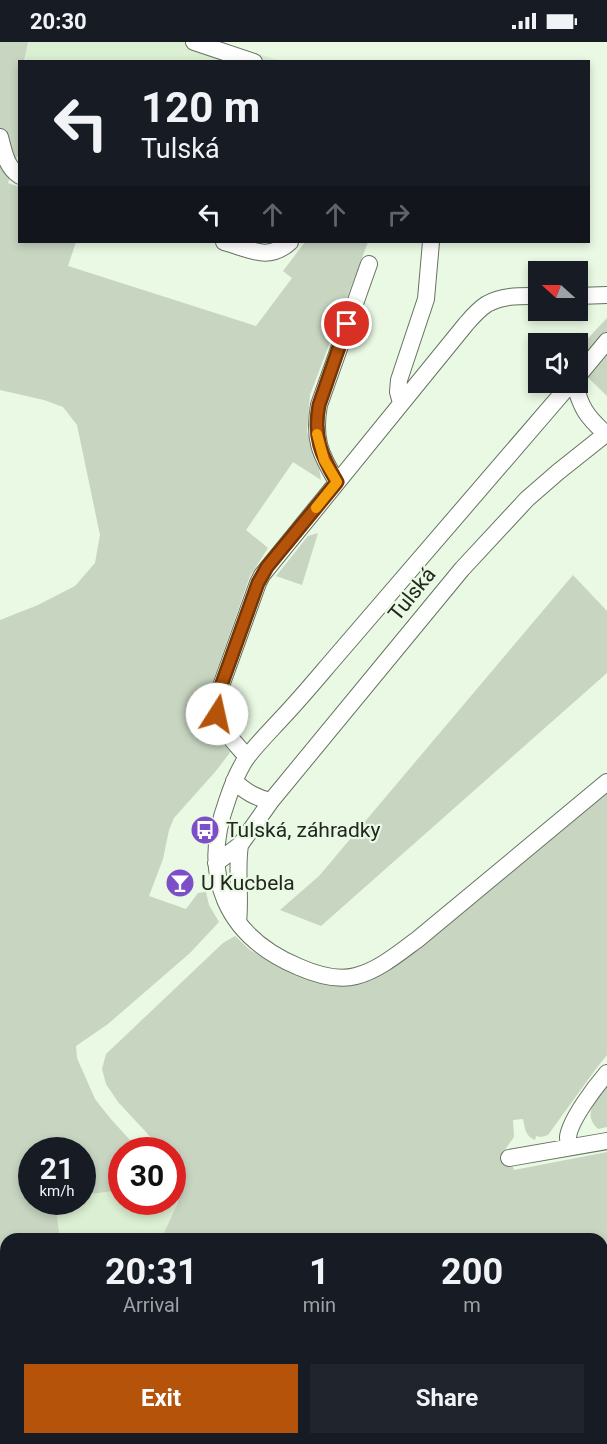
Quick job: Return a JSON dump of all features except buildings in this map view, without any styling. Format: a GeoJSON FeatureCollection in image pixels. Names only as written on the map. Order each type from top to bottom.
{"type":"FeatureCollection","features":[{"type":"Feature","properties":{"kind":"street"},"geometry":{"type":"LineString","coordinates":[[194,42],[248,60]]}},
{"type":"Feature","properties":{"kind":"street"},"geometry":{"type":"LineString","coordinates":[[0,137],[8,164],[12,171],[18,175]]}},
{"type":"Feature","properties":{"kind":"street"},"geometry":{"type":"LineString","coordinates":[[227,243],[261,253],[272,253],[289,243]]}},
{"type":"Feature","properties":{"kind":"street"},"geometry":{"type":"LineString","coordinates":[[401,403],[398,392],[399,380],[426,299],[431,243]]}},
{"type":"Feature","properties":{"kind":"street"},"geometry":{"type":"LineString","coordinates":[[337,482],[319,446],[316,432],[317,418],[319,405],[369,264]]}},
{"type":"Feature","properties":{"kind":"street"},"geometry":{"type":"LineString","coordinates":[[247,757],[221,724],[215,706],[262,575],[466,324],[486,305],[497,300],[528,296]]}},
{"type":"Feature","properties":{"kind":"street"},"geometry":{"type":"LineString","coordinates":[[588,296],[607,296]]}},
{"type":"Feature","properties":{"kind":"street"},"geometry":{"type":"LineString","coordinates":[[588,364],[607,341]]}},
{"type":"Feature","properties":{"kind":"street","name":"Tulská"},"geometry":{"type":"LineString","coordinates":[[564,393],[247,757],[234,782],[217,834],[216,863],[221,894],[238,922],[263,948],[306,970],[338,977],[354,977],[370,972],[417,939],[607,782]]}},
{"type":"Feature","properties":{"kind":"street","name":"Tulská"},"geometry":{"type":"LineString","coordinates":[[216,863],[240,845],[271,801],[493,534],[542,485],[606,433],[592,422],[576,393]]}},
{"type":"Feature","properties":{"kind":"street"},"geometry":{"type":"LineString","coordinates":[[234,782],[259,798],[271,801]]}},
{"type":"Feature","properties":{"kind":"street"},"geometry":{"type":"LineString","coordinates":[[238,922],[240,845]]}},
{"type":"Feature","properties":{"kind":"street"},"geometry":{"type":"LineString","coordinates":[[569,1147],[568,1137],[574,1122],[607,1074]]}},
{"type":"Feature","properties":{"kind":"street"},"geometry":{"type":"LineString","coordinates":[[509,1158],[607,1141]]}},
{"type":"Feature","properties":{"kind":"shaded area"},"geometry":{"type":"Polygon","coordinates":[[[0,42],[28,42],[24,60],[18,60],[18,156],[8,183],[18,187],[18,243],[76,243],[68,266],[256,326],[292,278],[283,271],[304,243],[368,243],[310,395],[307,431],[321,480],[293,462],[246,530],[268,548],[250,576],[212,684],[208,704],[232,750],[174,818],[163,859],[149,896],[186,909],[198,893],[206,892],[209,905],[219,922],[190,953],[108,1024],[76,1046],[77,1058],[95,1099],[127,1137],[108,1137],[108,1192],[96,1193],[96,1137],[18,1137],[18,1215],[57,1215],[59,1233],[0,1233],[0,620],[38,605],[75,586],[95,563],[100,535],[77,425],[63,407],[44,400],[0,390],[0,42]]]}},
{"type":"Feature","properties":{"kind":"shaded area"},"geometry":{"type":"Polygon","coordinates":[[[28,42],[219,42],[278,60],[24,60],[28,42]]]}},
{"type":"Feature","properties":{"kind":"shaded area"},"geometry":{"type":"Polygon","coordinates":[[[607,318],[607,396],[588,378],[588,338],[607,318]]]}},
{"type":"Feature","properties":{"kind":"shaded area"},"geometry":{"type":"Polygon","coordinates":[[[318,533],[302,585],[276,576],[308,536],[318,533]]]}},
{"type":"Feature","properties":{"kind":"shaded area"},"geometry":{"type":"Polygon","coordinates":[[[573,575],[607,611],[607,673],[321,926],[280,910],[319,876],[573,575]]]}},
{"type":"Feature","properties":{"kind":"shaded area"},"geometry":{"type":"Polygon","coordinates":[[[607,791],[607,1055],[548,1135],[536,1136],[535,1140],[527,1134],[523,1119],[513,1120],[514,1137],[506,1148],[514,1170],[607,1152],[607,1233],[164,1233],[172,1215],[186,1215],[186,1137],[150,1137],[118,1102],[106,1084],[102,1069],[106,1054],[223,943],[235,936],[250,950],[277,966],[312,981],[345,985],[607,791]]]}},
{"type":"Feature","properties":{"kind":"shaded area"},"geometry":{"type":"Polygon","coordinates":[[[607,1086],[607,1127],[598,1129],[591,1118],[592,1107],[607,1086]]]}},
{"type":"Feature","properties":{"kind":"shaded area"},"geometry":{"type":"Polygon","coordinates":[[[108,1192],[108,1215],[172,1215],[164,1233],[59,1233],[57,1215],[96,1215],[96,1193],[108,1192]]]}},
{"type":"Feature","properties":{"kind":"slow traffic"},"geometry":{"type":"LineString","coordinates":[[316,508],[337,482],[324,460],[317,434]]}},
{"type":"Feature","properties":{"kind":"place","name":"Tulská, záhradky"},"geometry":{"type":"Point","coordinates":[205,830]}},
{"type":"Feature","properties":{"kind":"place","name":"U Kucbela"},"geometry":{"type":"Point","coordinates":[180,883]}},
{"type":"Feature","properties":{"kind":"route"},"geometry":{"type":"LineString","coordinates":[[217,714],[215,706],[217,697],[258,583],[267,567],[337,482],[324,460],[316,432],[319,405],[347,324]]}}]}
